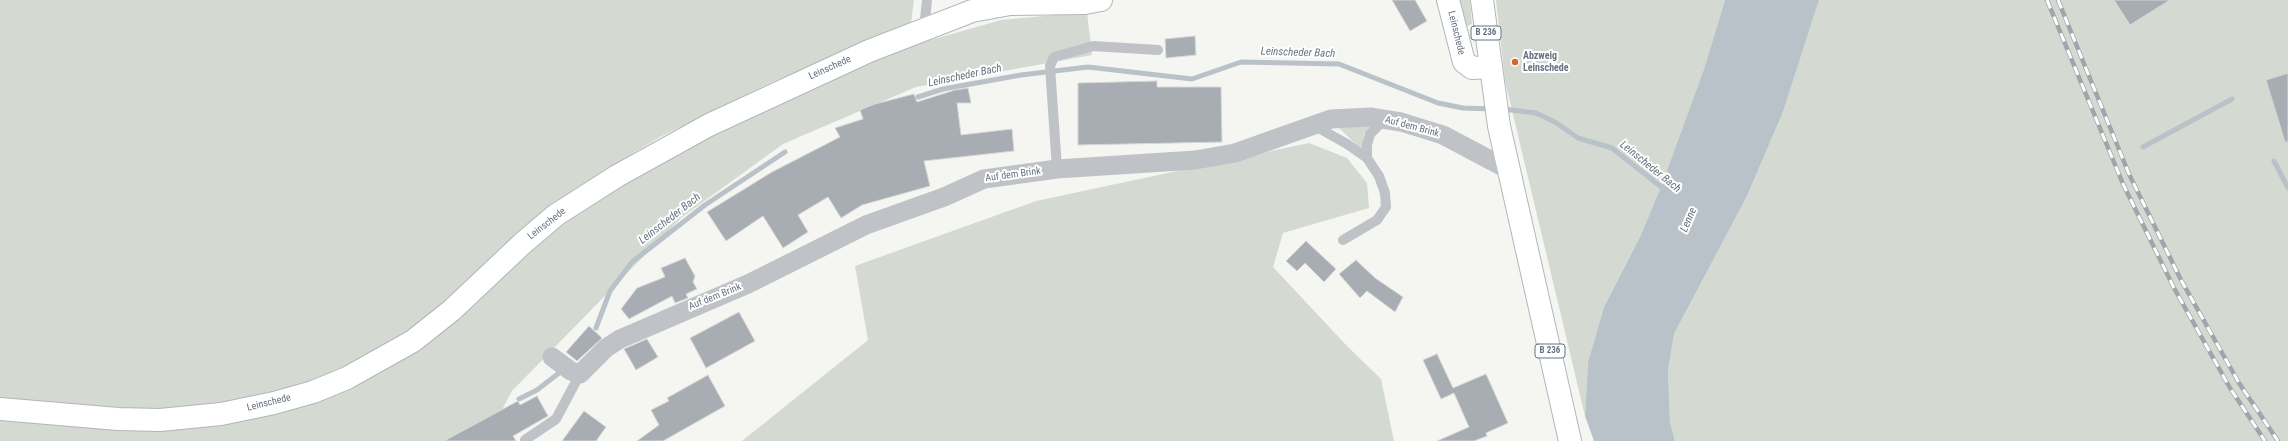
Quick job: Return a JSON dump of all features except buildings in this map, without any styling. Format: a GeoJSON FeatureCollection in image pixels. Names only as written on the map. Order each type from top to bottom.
{"type":"FeatureCollection","features":[{"type":"Feature","properties":{"kind":"main road","name":"Leinschede"},"geometry":{"type":"LineString","coordinates":[[0,409],[118,419],[191,418],[221,414],[274,403],[347,378],[413,341],[452,310],[523,243],[556,215],[616,176],[671,144],[780,91],[952,17],[992,6],[1028,2],[1084,3],[1101,0]]}},
{"type":"Feature","properties":{"kind":"main road","name":"Leinschede"},"geometry":{"type":"LineString","coordinates":[[1448,0],[1464,62],[1472,68],[1491,67]]}},
{"type":"Feature","properties":{"kind":"main road","name":"B 236"},"geometry":{"type":"LineString","coordinates":[[1482,0],[1499,126],[1570,441]]}},
{"type":"Feature","properties":{"kind":"street","name":"Auf dem Brink"},"geometry":{"type":"LineString","coordinates":[[580,374],[606,348],[620,339],[748,284],[866,225],[944,197],[984,179],[1057,169],[1195,160],[1235,153],[1312,124],[1331,119],[1370,117],[1385,119],[1443,135],[1509,170]]}},
{"type":"Feature","properties":{"kind":"street"},"geometry":{"type":"LineString","coordinates":[[552,357],[571,371],[580,374]]}},
{"type":"Feature","properties":{"kind":"lane"},"geometry":{"type":"LineString","coordinates":[[924,29],[928,0]]}},
{"type":"Feature","properties":{"kind":"lane"},"geometry":{"type":"LineString","coordinates":[[1057,169],[1050,66],[1054,57],[1093,46],[1158,50]]}},
{"type":"Feature","properties":{"kind":"lane"},"geometry":{"type":"LineString","coordinates":[[1367,158],[1367,145],[1370,134],[1375,126],[1385,119]]}},
{"type":"Feature","properties":{"kind":"lane"},"geometry":{"type":"LineString","coordinates":[[1312,124],[1347,144],[1367,158],[1379,176],[1385,193],[1386,207],[1377,220],[1343,240]]}},
{"type":"Feature","properties":{"kind":"lane"},"geometry":{"type":"LineString","coordinates":[[525,440],[556,419],[580,374]]}},
{"type":"Feature","properties":{"kind":"shaded area"},"geometry":{"type":"Polygon","coordinates":[[[0,0],[914,0],[911,23],[772,82],[660,137],[605,170],[544,211],[516,234],[565,213],[674,145],[913,45],[1001,20],[1087,12],[1092,55],[916,87],[783,144],[681,218],[512,391],[493,427],[465,441],[0,441],[0,0]]]}},
{"type":"Feature","properties":{"kind":"shaded area"},"geometry":{"type":"Polygon","coordinates":[[[1456,0],[1470,0],[1472,24],[1463,28],[1456,0]]]}},
{"type":"Feature","properties":{"kind":"shaded area"},"geometry":{"type":"Polygon","coordinates":[[[1496,0],[1725,0],[1704,69],[1661,187],[1640,237],[1604,307],[1588,362],[1585,416],[1505,81],[1496,0]]]}},
{"type":"Feature","properties":{"kind":"shaded area"},"geometry":{"type":"Polygon","coordinates":[[[1819,0],[2288,0],[2288,441],[1675,441],[1670,422],[1668,371],[1674,334],[1747,196],[1783,112],[1819,0]]]}},
{"type":"Feature","properties":{"kind":"shaded area"},"geometry":{"type":"Polygon","coordinates":[[[1371,126],[1364,134],[1362,150],[1338,127],[1371,126]]]}},
{"type":"Feature","properties":{"kind":"shaded area"},"geometry":{"type":"Polygon","coordinates":[[[1309,143],[1347,158],[1367,183],[1369,208],[1283,233],[1273,267],[1348,347],[1381,379],[1394,441],[742,441],[868,340],[855,266],[1036,201],[1309,143]]]}},
{"type":"Feature","properties":{"kind":"water","name":"Lenne"},"geometry":{"type":"Polygon","coordinates":[[[1725,0],[1819,0],[1783,112],[1747,196],[1674,334],[1668,371],[1670,422],[1675,441],[1594,441],[1585,416],[1588,362],[1604,307],[1640,237],[1661,187],[1704,69],[1725,0]]]}},
{"type":"Feature","properties":{"kind":"waterway","name":"Leinscheder Bach"},"geometry":{"type":"LineString","coordinates":[[918,97],[943,89],[1021,75],[1088,67],[1192,79],[1241,62],[1339,64],[1438,103],[1463,108],[1493,109]]}},
{"type":"Feature","properties":{"kind":"waterway"},"geometry":{"type":"LineString","coordinates":[[2143,147],[2232,99]]}},
{"type":"Feature","properties":{"kind":"waterway","name":"Leinscheder Bach"},"geometry":{"type":"LineString","coordinates":[[1503,109],[1536,113],[1555,122],[1578,138],[1612,148],[1665,190]]}},
{"type":"Feature","properties":{"kind":"waterway","name":"Leinscheder Bach"},"geometry":{"type":"LineString","coordinates":[[596,328],[610,291],[632,262],[705,205],[785,152]]}},
{"type":"Feature","properties":{"kind":"waterway"},"geometry":{"type":"LineString","coordinates":[[2274,161],[2288,188]]}},
{"type":"Feature","properties":{"kind":"waterway","name":"Leinscheder Bach"},"geometry":{"type":"LineString","coordinates":[[519,399],[537,390],[559,373]]}},
{"type":"Feature","properties":{"kind":"railway"},"geometry":{"type":"LineString","coordinates":[[2047,0],[2123,184],[2174,288],[2230,388],[2265,441]]}},
{"type":"Feature","properties":{"kind":"railway"},"geometry":{"type":"LineString","coordinates":[[2058,0],[2129,174],[2181,280],[2239,383],[2278,441]]}},
{"type":"Feature","properties":{"kind":"place","name":"Abzweig Leinschede"},"geometry":{"type":"Point","coordinates":[1515,62]}}]}
